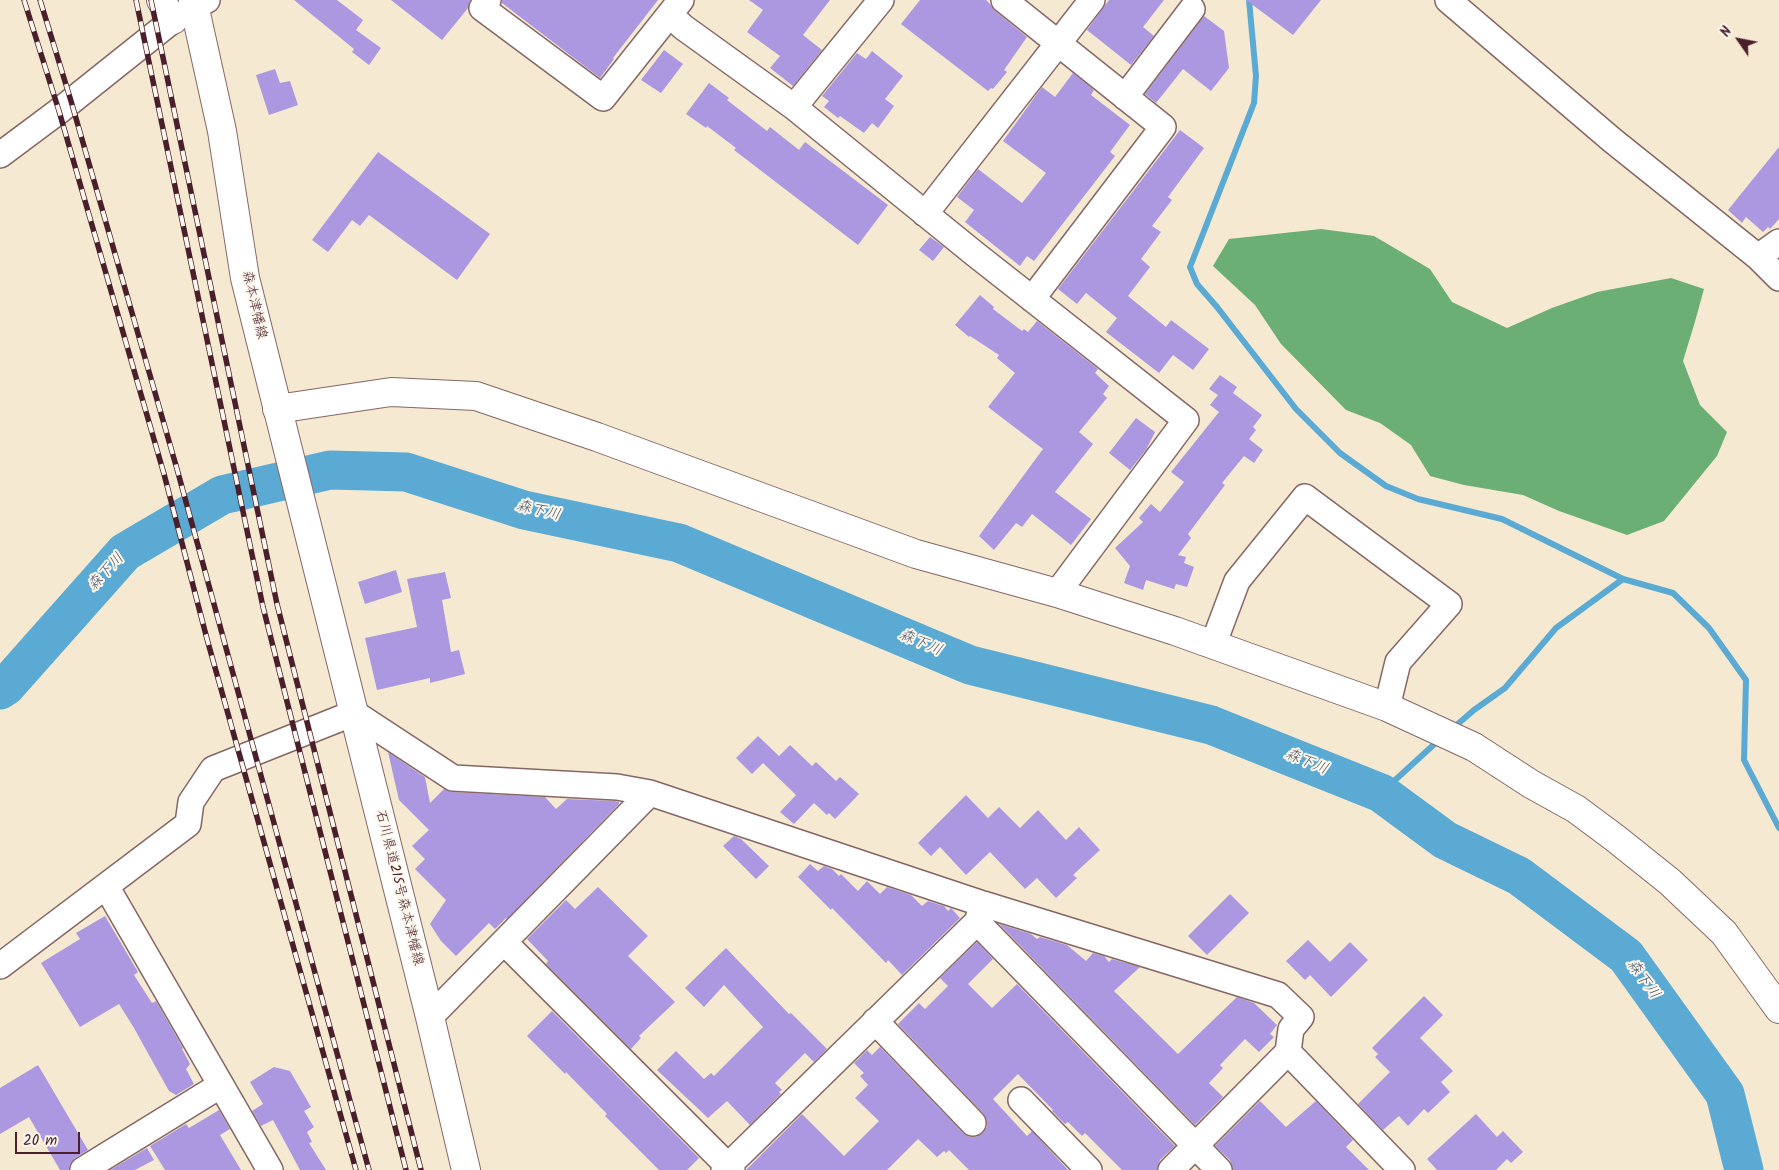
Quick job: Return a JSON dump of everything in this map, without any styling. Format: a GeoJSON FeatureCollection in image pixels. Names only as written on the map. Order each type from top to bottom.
{"type":"FeatureCollection","features":[{"type":"Feature","properties":{"kind":"street"},"geometry":{"type":"LineString","coordinates":[[488,0],[482,8],[603,98],[676,8]]}},
{"type":"Feature","properties":{"kind":"street"},"geometry":{"type":"LineString","coordinates":[[794,107],[881,0]]}},
{"type":"Feature","properties":{"kind":"street"},"geometry":{"type":"LineString","coordinates":[[1004,0],[1163,127],[1032,299]]}},
{"type":"Feature","properties":{"kind":"street"},"geometry":{"type":"LineString","coordinates":[[925,214],[1092,0]]}},
{"type":"Feature","properties":{"kind":"street"},"geometry":{"type":"LineString","coordinates":[[1448,0],[1612,140],[1758,256],[1779,278]]}},
{"type":"Feature","properties":{"kind":"street"},"geometry":{"type":"LineString","coordinates":[[0,155],[59,111],[186,6]]}},
{"type":"Feature","properties":{"kind":"street","name":"森本津幡線"},"geometry":{"type":"LineString","coordinates":[[186,6],[222,131],[245,278],[327,607]]}},
{"type":"Feature","properties":{"kind":"street"},"geometry":{"type":"LineString","coordinates":[[676,8],[683,27],[794,107],[925,214],[1186,420],[1057,592]]}},
{"type":"Feature","properties":{"kind":"street"},"geometry":{"type":"LineString","coordinates":[[1126,97],[1192,9]]}},
{"type":"Feature","properties":{"kind":"street"},"geometry":{"type":"LineString","coordinates":[[1758,256],[1779,242]]}},
{"type":"Feature","properties":{"kind":"street"},"geometry":{"type":"LineString","coordinates":[[277,409],[391,392],[476,396],[597,437],[916,554],[1057,592],[1387,707],[1474,747],[1531,784],[1576,809],[1615,838],[1670,882],[1724,933],[1779,1009]]}},
{"type":"Feature","properties":{"kind":"street"},"geometry":{"type":"LineString","coordinates":[[1213,645],[1237,581],[1305,498],[1449,604],[1398,662],[1387,707]]}},
{"type":"Feature","properties":{"kind":"street","name":"石川県道215号森本津幡線"},"geometry":{"type":"LineString","coordinates":[[327,607],[430,1017],[466,1170]]}},
{"type":"Feature","properties":{"kind":"street"},"geometry":{"type":"LineString","coordinates":[[0,966],[188,824],[191,802],[213,769],[354,713],[453,778],[617,787],[650,793],[980,913],[1278,995],[1301,1017],[1291,1030],[1288,1052],[1171,1170]]}},
{"type":"Feature","properties":{"kind":"street"},"geometry":{"type":"LineString","coordinates":[[430,1017],[650,793]]}},
{"type":"Feature","properties":{"kind":"street"},"geometry":{"type":"LineString","coordinates":[[106,886],[270,1170]]}},
{"type":"Feature","properties":{"kind":"street"},"geometry":{"type":"LineString","coordinates":[[504,942],[728,1169],[980,913]]}},
{"type":"Feature","properties":{"kind":"street"},"geometry":{"type":"LineString","coordinates":[[980,913],[1219,1170]]}},
{"type":"Feature","properties":{"kind":"street"},"geometry":{"type":"LineString","coordinates":[[875,1021],[973,1123]]}},
{"type":"Feature","properties":{"kind":"street"},"geometry":{"type":"LineString","coordinates":[[1288,1052],[1402,1170]]}},
{"type":"Feature","properties":{"kind":"street"},"geometry":{"type":"LineString","coordinates":[[83,1170],[221,1085]]}},
{"type":"Feature","properties":{"kind":"street"},"geometry":{"type":"LineString","coordinates":[[1021,1100],[1088,1170]]}},
{"type":"Feature","properties":{"kind":"green space"},"geometry":{"type":"Polygon","coordinates":[[[1321,229],[1374,236],[1430,269],[1452,302],[1507,328],[1552,308],[1597,292],[1671,278],[1704,289],[1683,361],[1700,405],[1727,432],[1717,456],[1664,521],[1627,535],[1559,511],[1523,495],[1464,485],[1430,476],[1411,445],[1380,423],[1346,410],[1281,344],[1255,305],[1213,266],[1229,239],[1321,229]]]}},
{"type":"Feature","properties":{"kind":"building"},"geometry":{"type":"Polygon","coordinates":[[[294,0],[337,0],[363,20],[356,30],[381,48],[369,65],[352,52],[354,49],[294,0]]]}},
{"type":"Feature","properties":{"kind":"building"},"geometry":{"type":"Polygon","coordinates":[[[391,0],[470,0],[468,8],[442,40],[391,0]]]}},
{"type":"Feature","properties":{"kind":"building"},"geometry":{"type":"Polygon","coordinates":[[[502,0],[658,0],[613,58],[600,78],[502,3],[502,0]]]}},
{"type":"Feature","properties":{"kind":"building"},"geometry":{"type":"Polygon","coordinates":[[[749,0],[830,0],[803,35],[822,50],[793,86],[770,68],[780,56],[747,32],[763,10],[749,0]]]}},
{"type":"Feature","properties":{"kind":"building"},"geometry":{"type":"Polygon","coordinates":[[[920,0],[986,0],[995,11],[1027,37],[1004,70],[1007,72],[993,89],[991,88],[988,91],[901,24],[920,0]]]}},
{"type":"Feature","properties":{"kind":"building"},"geometry":{"type":"Polygon","coordinates":[[[1109,0],[1164,0],[1143,27],[1154,36],[1131,65],[1087,30],[1109,0]]]}},
{"type":"Feature","properties":{"kind":"building"},"geometry":{"type":"Polygon","coordinates":[[[1246,0],[1321,0],[1293,35],[1246,0]]]}},
{"type":"Feature","properties":{"kind":"building"},"geometry":{"type":"Polygon","coordinates":[[[1204,16],[1224,31],[1229,68],[1211,91],[1183,69],[1156,103],[1145,94],[1204,16]]]}},
{"type":"Feature","properties":{"kind":"building"},"geometry":{"type":"Polygon","coordinates":[[[664,50],[683,64],[661,93],[641,80],[664,50]]]}},
{"type":"Feature","properties":{"kind":"building"},"geometry":{"type":"Polygon","coordinates":[[[872,51],[903,76],[885,99],[894,106],[878,128],[872,123],[864,133],[840,116],[838,118],[824,107],[829,101],[822,96],[857,53],[866,59],[872,51]]]}},
{"type":"Feature","properties":{"kind":"building"},"geometry":{"type":"Polygon","coordinates":[[[275,69],[280,83],[290,81],[298,105],[269,115],[256,75],[275,69]]]}},
{"type":"Feature","properties":{"kind":"building"},"geometry":{"type":"Polygon","coordinates":[[[1073,73],[1094,90],[1091,95],[1130,125],[1110,152],[1115,156],[1034,261],[1027,256],[1020,266],[965,222],[974,210],[957,197],[978,169],[1022,203],[1046,173],[1003,141],[1042,87],[1055,97],[1073,73]]]}},
{"type":"Feature","properties":{"kind":"building"},"geometry":{"type":"Polygon","coordinates":[[[709,83],[729,98],[727,100],[767,131],[770,127],[799,150],[805,142],[888,205],[858,245],[734,150],[736,148],[707,126],[706,128],[686,114],[709,83]]]}},
{"type":"Feature","properties":{"kind":"building"},"geometry":{"type":"Polygon","coordinates":[[[1180,130],[1204,148],[1168,197],[1172,200],[1152,226],[1161,232],[1141,259],[1150,267],[1128,296],[1166,327],[1171,320],[1209,349],[1193,370],[1173,355],[1159,373],[1106,332],[1117,318],[1086,293],[1077,304],[1058,289],[1180,130]]]}},
{"type":"Feature","properties":{"kind":"building"},"geometry":{"type":"Polygon","coordinates":[[[1779,147],[1779,219],[1770,229],[1768,227],[1763,232],[1746,217],[1742,223],[1728,210],[1779,147]]]}},
{"type":"Feature","properties":{"kind":"building"},"geometry":{"type":"Polygon","coordinates":[[[378,152],[490,234],[457,280],[369,215],[360,226],[352,220],[328,252],[312,240],[378,152]]]}},
{"type":"Feature","properties":{"kind":"building"},"geometry":{"type":"Polygon","coordinates":[[[930,237],[944,247],[933,261],[919,250],[930,237]]]}},
{"type":"Feature","properties":{"kind":"building"},"geometry":{"type":"Polygon","coordinates":[[[980,295],[994,307],[993,309],[1022,331],[1024,329],[1028,332],[1037,321],[1098,369],[1095,373],[1109,386],[1103,394],[1107,398],[1079,432],[1093,444],[1055,492],[1091,519],[1071,545],[1032,514],[1022,527],[1016,523],[994,550],[979,536],[1043,449],[988,407],[1015,373],[997,358],[999,355],[969,337],[955,325],[980,295]]]}},
{"type":"Feature","properties":{"kind":"building"},"geometry":{"type":"Polygon","coordinates":[[[1220,375],[1237,387],[1233,393],[1262,415],[1253,427],[1256,430],[1249,439],[1263,450],[1254,463],[1244,456],[1222,483],[1225,485],[1188,534],[1191,538],[1178,555],[1186,557],[1184,563],[1194,567],[1187,587],[1176,584],[1174,589],[1146,580],[1143,590],[1124,583],[1130,566],[1115,548],[1143,522],[1139,518],[1151,504],[1160,512],[1184,482],[1171,472],[1219,412],[1210,405],[1218,395],[1209,389],[1220,375]]]}},
{"type":"Feature","properties":{"kind":"building"},"geometry":{"type":"Polygon","coordinates":[[[1136,418],[1155,432],[1146,450],[1130,470],[1109,453],[1136,418]]]}},
{"type":"Feature","properties":{"kind":"building"},"geometry":{"type":"Polygon","coordinates":[[[396,570],[402,592],[365,604],[358,582],[396,570]]]}},
{"type":"Feature","properties":{"kind":"building"},"geometry":{"type":"Polygon","coordinates":[[[445,572],[451,598],[442,600],[451,652],[459,650],[465,674],[430,683],[430,678],[377,690],[365,638],[417,627],[407,579],[445,572]]]}},
{"type":"Feature","properties":{"kind":"building"},"geometry":{"type":"Polygon","coordinates":[[[758,736],[779,756],[790,745],[812,766],[816,762],[836,781],[840,777],[859,794],[835,819],[829,813],[827,815],[814,803],[794,824],[780,812],[796,795],[763,763],[752,774],[736,758],[758,736]]]}},
{"type":"Feature","properties":{"kind":"building"},"geometry":{"type":"Polygon","coordinates":[[[388,752],[425,777],[430,803],[444,789],[452,792],[545,797],[556,809],[567,799],[615,801],[619,802],[619,804],[507,919],[495,929],[489,923],[456,956],[441,941],[430,924],[446,900],[415,869],[425,859],[412,846],[429,830],[399,800],[388,752]]]}},
{"type":"Feature","properties":{"kind":"building"},"geometry":{"type":"Polygon","coordinates":[[[966,795],[988,818],[999,807],[1020,828],[1038,810],[1066,840],[1079,827],[1100,850],[1073,875],[1077,878],[1056,898],[1037,878],[1025,889],[990,852],[966,875],[940,847],[931,856],[918,843],[966,795]]]}},
{"type":"Feature","properties":{"kind":"building"},"geometry":{"type":"Polygon","coordinates":[[[734,836],[741,839],[769,866],[756,879],[723,846],[734,836]]]}},
{"type":"Feature","properties":{"kind":"building"},"geometry":{"type":"Polygon","coordinates":[[[810,864],[818,871],[824,866],[832,869],[839,876],[841,874],[858,891],[867,881],[880,894],[887,887],[911,895],[922,906],[928,901],[944,906],[948,911],[951,908],[960,918],[902,975],[888,960],[886,963],[832,908],[831,910],[798,877],[810,864]]]}},
{"type":"Feature","properties":{"kind":"building"},"geometry":{"type":"Polygon","coordinates":[[[598,887],[648,936],[628,956],[675,1002],[639,1036],[641,1038],[631,1049],[546,964],[548,961],[527,939],[566,900],[575,909],[598,887]]]}},
{"type":"Feature","properties":{"kind":"building"},"geometry":{"type":"Polygon","coordinates":[[[1230,894],[1249,913],[1207,955],[1188,936],[1230,894]]]}},
{"type":"Feature","properties":{"kind":"building"},"geometry":{"type":"Polygon","coordinates":[[[105,916],[138,972],[134,975],[152,1003],[156,1001],[190,1064],[186,1069],[194,1084],[176,1095],[169,1091],[119,1004],[80,1027],[41,963],[80,939],[76,933],[105,916]]]}},
{"type":"Feature","properties":{"kind":"building"},"geometry":{"type":"Polygon","coordinates":[[[999,924],[1031,934],[1037,939],[1040,937],[1067,945],[1086,961],[1093,953],[1104,956],[1109,962],[1112,959],[1140,967],[1114,991],[1178,1054],[1237,997],[1254,1003],[1277,1025],[1270,1034],[1274,1037],[1259,1052],[1245,1039],[1220,1065],[1223,1068],[1209,1083],[1223,1097],[1195,1125],[999,924]]]}},
{"type":"Feature","properties":{"kind":"building"},"geometry":{"type":"Polygon","coordinates":[[[1308,940],[1330,962],[1350,942],[1368,960],[1331,997],[1310,975],[1305,980],[1286,961],[1308,940]]]}},
{"type":"Feature","properties":{"kind":"building"},"geometry":{"type":"Polygon","coordinates":[[[977,942],[993,959],[968,984],[992,1008],[1017,984],[1175,1146],[1160,1160],[1157,1170],[1122,1170],[1085,1133],[1082,1136],[1068,1122],[1065,1124],[1018,1074],[993,1099],[1027,1136],[1032,1131],[1068,1170],[969,1170],[949,1150],[946,1153],[944,1151],[937,1157],[918,1139],[887,1170],[746,1170],[802,1114],[844,1156],[879,1121],[855,1098],[868,1085],[860,1076],[864,1073],[854,1063],[867,1050],[872,1055],[880,1047],[963,1133],[969,1137],[976,1137],[983,1133],[987,1127],[987,1120],[983,1113],[898,1024],[919,1003],[925,1009],[948,986],[940,978],[977,942]]]}},
{"type":"Feature","properties":{"kind":"building"},"geometry":{"type":"Polygon","coordinates":[[[726,948],[789,1014],[791,1013],[827,1049],[814,1062],[805,1053],[775,1083],[782,1090],[779,1092],[781,1094],[750,1125],[727,1101],[708,1118],[657,1070],[676,1051],[704,1079],[711,1073],[714,1076],[763,1027],[724,985],[704,1007],[685,988],[726,948]]]}},
{"type":"Feature","properties":{"kind":"building"},"geometry":{"type":"Polygon","coordinates":[[[1424,996],[1443,1015],[1420,1038],[1453,1071],[1441,1082],[1450,1092],[1428,1113],[1424,1109],[1408,1126],[1399,1116],[1383,1130],[1358,1104],[1390,1072],[1375,1057],[1378,1054],[1372,1048],[1424,996]]]}},
{"type":"Feature","properties":{"kind":"building"},"geometry":{"type":"Polygon","coordinates":[[[552,1011],[699,1158],[687,1170],[659,1170],[605,1116],[607,1114],[566,1072],[565,1074],[527,1036],[552,1011]]]}},
{"type":"Feature","properties":{"kind":"building"},"geometry":{"type":"Polygon","coordinates":[[[38,1065],[88,1150],[75,1158],[70,1164],[69,1170],[60,1170],[29,1117],[0,1134],[0,1088],[38,1065]]]}},
{"type":"Feature","properties":{"kind":"building"},"geometry":{"type":"Polygon","coordinates":[[[274,1067],[290,1071],[311,1107],[304,1111],[314,1127],[307,1132],[312,1142],[309,1143],[326,1170],[300,1170],[273,1120],[261,1126],[252,1111],[263,1104],[250,1082],[274,1067]]]}},
{"type":"Feature","properties":{"kind":"building"},"geometry":{"type":"Polygon","coordinates":[[[1260,1101],[1286,1127],[1316,1101],[1353,1140],[1346,1147],[1369,1170],[1233,1170],[1230,1160],[1215,1146],[1260,1101]]]}},
{"type":"Feature","properties":{"kind":"building"},"geometry":{"type":"Polygon","coordinates":[[[219,1110],[230,1129],[220,1135],[241,1170],[165,1170],[150,1146],[186,1124],[189,1128],[219,1110]]]}},
{"type":"Feature","properties":{"kind":"building"},"geometry":{"type":"Polygon","coordinates":[[[1476,1114],[1497,1137],[1503,1131],[1523,1152],[1511,1163],[1507,1159],[1496,1170],[1437,1170],[1427,1159],[1476,1114]]]}},
{"type":"Feature","properties":{"kind":"building"},"geometry":{"type":"Polygon","coordinates":[[[147,1148],[154,1160],[135,1170],[110,1170],[147,1148]]]}},
{"type":"Feature","properties":{"kind":"waterway"},"geometry":{"type":"LineString","coordinates":[[1249,0],[1256,76],[1254,103],[1190,267],[1197,284],[1296,409],[1340,453],[1386,486],[1418,499],[1502,519],[1623,579],[1673,593],[1709,628],[1746,680],[1744,760],[1779,828]]}},
{"type":"Feature","properties":{"kind":"waterway","name":"森下川"},"geometry":{"type":"LineString","coordinates":[[0,690],[6,686],[125,552],[222,495],[330,470],[406,472],[524,510],[679,543],[970,665],[1211,725],[1381,793],[1445,840],[1519,876],[1626,956],[1725,1094],[1744,1170]]}},
{"type":"Feature","properties":{"kind":"waterway"},"geometry":{"type":"LineString","coordinates":[[1452,729],[1474,710],[1505,688],[1556,628],[1623,579]]}},
{"type":"Feature","properties":{"kind":"waterway"},"geometry":{"type":"LineString","coordinates":[[1381,793],[1441,738]]}},
{"type":"Feature","properties":{"kind":"railway"},"geometry":{"type":"LineString","coordinates":[[24,0],[59,111],[164,474],[207,639],[356,1170]]}},
{"type":"Feature","properties":{"kind":"railway"},"geometry":{"type":"LineString","coordinates":[[40,0],[177,469],[369,1170]]}},
{"type":"Feature","properties":{"kind":"railway"},"geometry":{"type":"LineString","coordinates":[[136,0],[263,607],[406,1170]]}},
{"type":"Feature","properties":{"kind":"railway"},"geometry":{"type":"LineString","coordinates":[[151,0],[277,604],[421,1170]]}}]}
